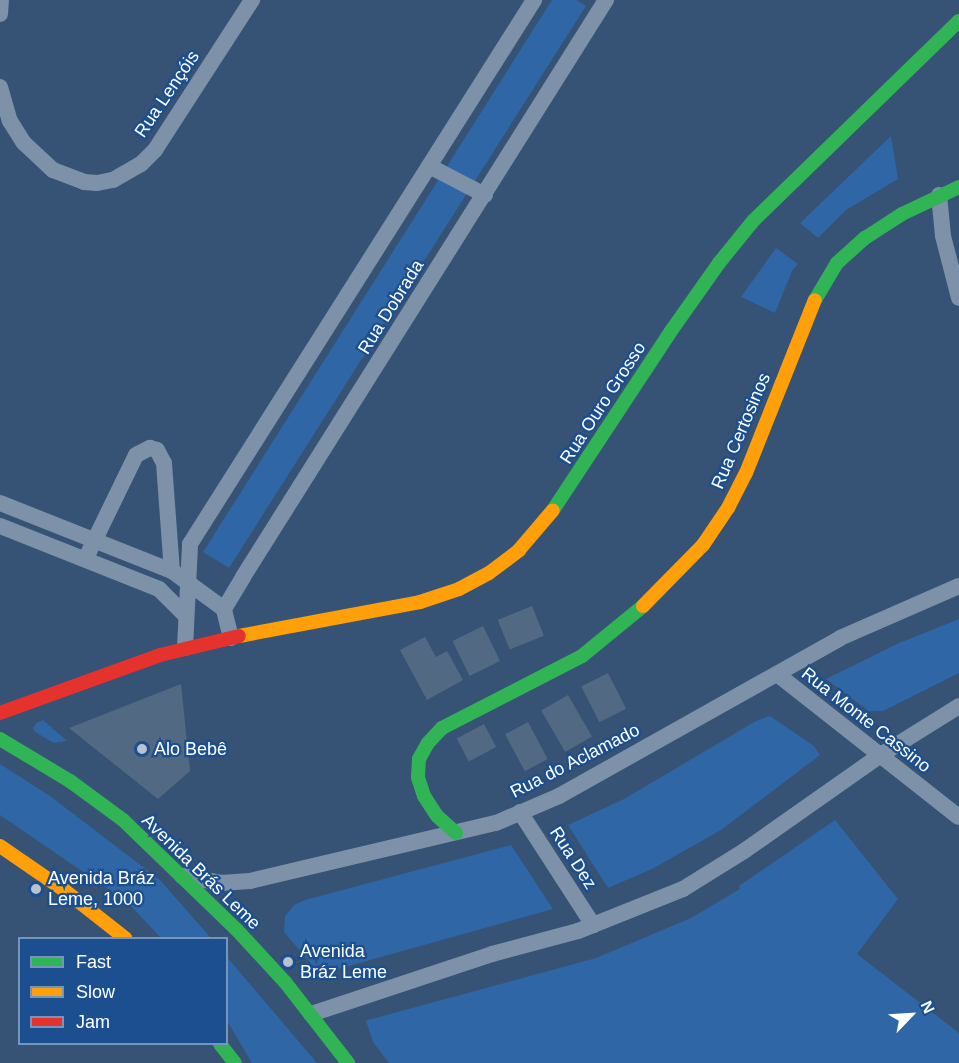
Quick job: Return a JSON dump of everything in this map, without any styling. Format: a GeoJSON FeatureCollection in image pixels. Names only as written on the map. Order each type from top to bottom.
{"type":"FeatureCollection","features":[{"type":"Feature","properties":{"kind":"street"},"geometry":{"type":"LineString","coordinates":[[0,14],[1,0]]}},
{"type":"Feature","properties":{"kind":"street","name":"Rua Lençóis"},"geometry":{"type":"LineString","coordinates":[[0,87],[10,121],[24,143],[53,170],[84,182],[97,183],[113,180],[141,164],[155,150],[252,0]]}},
{"type":"Feature","properties":{"kind":"street"},"geometry":{"type":"LineString","coordinates":[[185,648],[190,544],[534,0]]}},
{"type":"Feature","properties":{"kind":"street","name":"Rua Dobrada"},"geometry":{"type":"LineString","coordinates":[[224,609],[606,0]]}},
{"type":"Feature","properties":{"kind":"street","name":"Rua Ouro Grosso"},"geometry":{"type":"LineString","coordinates":[[0,712],[185,648],[420,602],[459,589],[489,573],[519,550],[551,513],[671,331],[719,263],[753,221],[959,21]]}},
{"type":"Feature","properties":{"kind":"street"},"geometry":{"type":"LineString","coordinates":[[429,166],[484,195]]}},
{"type":"Feature","properties":{"kind":"street","name":"Rua Certosinos"},"geometry":{"type":"LineString","coordinates":[[456,833],[436,816],[424,796],[418,777],[419,759],[428,742],[442,728],[582,656],[656,595],[703,545],[728,508],[746,473],[810,308],[837,263],[865,238],[902,214],[959,187]]}},
{"type":"Feature","properties":{"kind":"street"},"geometry":{"type":"LineString","coordinates":[[939,195],[943,236],[959,298]]}},
{"type":"Feature","properties":{"kind":"street"},"geometry":{"type":"LineString","coordinates":[[86,558],[136,455],[150,448],[157,450],[164,462],[172,571]]}},
{"type":"Feature","properties":{"kind":"street"},"geometry":{"type":"LineString","coordinates":[[0,488],[6,505],[6,527],[159,589],[185,615]]}},
{"type":"Feature","properties":{"kind":"street"},"geometry":{"type":"LineString","coordinates":[[6,505],[172,571],[224,609],[231,638]]}},
{"type":"Feature","properties":{"kind":"street","name":"Rua do Aclamado"},"geometry":{"type":"LineString","coordinates":[[180,876],[221,883],[250,881],[496,823],[559,796],[877,620],[959,586]]}},
{"type":"Feature","properties":{"kind":"street","name":"Rua Monte Cassino"},"geometry":{"type":"LineString","coordinates":[[777,674],[959,818]]}},
{"type":"Feature","properties":{"kind":"street"},"geometry":{"type":"LineString","coordinates":[[311,1014],[492,954],[593,925],[682,889],[744,851],[879,756],[959,706]]}},
{"type":"Feature","properties":{"kind":"street","name":"Avenida Brás Leme"},"geometry":{"type":"LineString","coordinates":[[0,739],[70,781],[123,820],[237,930],[311,1014],[348,1063]]}},
{"type":"Feature","properties":{"kind":"street","name":"Rua Dez"},"geometry":{"type":"LineString","coordinates":[[520,812],[593,925]]}},
{"type":"Feature","properties":{"kind":"street"},"geometry":{"type":"LineString","coordinates":[[0,846],[64,890],[123,937]]}},
{"type":"Feature","properties":{"kind":"street"},"geometry":{"type":"LineString","coordinates":[[221,1045],[235,1063]]}},
{"type":"Feature","properties":{"kind":"shaded area"},"geometry":{"type":"Polygon","coordinates":[[[552,0],[576,0],[586,6],[229,568],[203,552],[552,0]]]}},
{"type":"Feature","properties":{"kind":"shaded area"},"geometry":{"type":"Polygon","coordinates":[[[891,136],[898,179],[846,210],[818,238],[800,223],[891,136]]]}},
{"type":"Feature","properties":{"kind":"shaded area"},"geometry":{"type":"Polygon","coordinates":[[[776,248],[798,264],[792,271],[775,313],[741,297],[776,248]]]}},
{"type":"Feature","properties":{"kind":"shaded area"},"geometry":{"type":"Polygon","coordinates":[[[959,619],[959,673],[883,711],[869,711],[826,679],[899,643],[959,619]]]}},
{"type":"Feature","properties":{"kind":"shaded area"},"geometry":{"type":"Polygon","coordinates":[[[770,716],[814,746],[820,755],[721,830],[652,869],[608,888],[568,825],[624,799],[756,721],[770,716]]]}},
{"type":"Feature","properties":{"kind":"shaded area"},"geometry":{"type":"Polygon","coordinates":[[[43,720],[67,741],[54,743],[35,732],[33,728],[36,723],[43,720]]]}},
{"type":"Feature","properties":{"kind":"shaded area"},"geometry":{"type":"Polygon","coordinates":[[[0,764],[50,796],[160,880],[210,937],[160,937],[127,902],[0,815],[0,764]]]}},
{"type":"Feature","properties":{"kind":"shaded area"},"geometry":{"type":"Polygon","coordinates":[[[835,820],[898,899],[857,954],[959,1033],[959,1063],[389,1063],[373,1042],[366,1021],[368,1020],[596,958],[691,918],[740,889],[739,886],[835,820]]]}},
{"type":"Feature","properties":{"kind":"shaded area"},"geometry":{"type":"Polygon","coordinates":[[[511,845],[553,909],[320,974],[284,932],[285,916],[294,905],[305,900],[511,845]]]}},
{"type":"Feature","properties":{"kind":"shaded area"},"geometry":{"type":"Polygon","coordinates":[[[228,958],[317,1063],[252,1063],[228,1023],[228,958]]]}},
{"type":"Feature","properties":{"kind":"building"},"geometry":{"type":"Polygon","coordinates":[[[532,606],[544,636],[510,650],[498,620],[532,606]]]}},
{"type":"Feature","properties":{"kind":"building"},"geometry":{"type":"Polygon","coordinates":[[[483,626],[500,661],[470,676],[452,641],[483,626]]]}},
{"type":"Feature","properties":{"kind":"building"},"geometry":{"type":"Polygon","coordinates":[[[425,637],[436,657],[447,651],[463,680],[427,700],[400,650],[425,637]]]}},
{"type":"Feature","properties":{"kind":"building"},"geometry":{"type":"Polygon","coordinates":[[[608,673],[626,709],[599,722],[581,687],[608,673]]]}},
{"type":"Feature","properties":{"kind":"building","name":"Alo Bebê"},"geometry":{"type":"Polygon","coordinates":[[[181,684],[190,771],[158,799],[69,728],[181,684]]]}},
{"type":"Feature","properties":{"kind":"building"},"geometry":{"type":"Polygon","coordinates":[[[568,695],[592,737],[565,752],[541,710],[568,695]]]}},
{"type":"Feature","properties":{"kind":"building"},"geometry":{"type":"Polygon","coordinates":[[[528,722],[548,759],[525,771],[505,734],[528,722]]]}},
{"type":"Feature","properties":{"kind":"building"},"geometry":{"type":"Polygon","coordinates":[[[484,724],[496,747],[469,762],[457,739],[484,724]]]}},
{"type":"Feature","properties":{"kind":"traffic: fast"},"geometry":{"type":"LineString","coordinates":[[553,510],[671,331],[719,263],[753,221],[959,21]]}},
{"type":"Feature","properties":{"kind":"traffic: fast"},"geometry":{"type":"LineString","coordinates":[[815,300],[837,263],[865,238],[902,214],[959,187]]}},
{"type":"Feature","properties":{"kind":"traffic: fast"},"geometry":{"type":"LineString","coordinates":[[456,833],[437,816],[424,796],[418,777],[419,759],[428,743],[442,728],[582,656],[643,606]]}},
{"type":"Feature","properties":{"kind":"traffic: fast"},"geometry":{"type":"LineString","coordinates":[[0,739],[70,781],[123,820],[237,930],[285,982],[348,1063]]}},
{"type":"Feature","properties":{"kind":"traffic: fast"},"geometry":{"type":"LineString","coordinates":[[221,1045],[235,1063]]}},
{"type":"Feature","properties":{"kind":"traffic: slow"},"geometry":{"type":"LineString","coordinates":[[643,606],[703,545],[728,508],[746,473],[815,300]]}},
{"type":"Feature","properties":{"kind":"traffic: slow"},"geometry":{"type":"LineString","coordinates":[[239,636],[420,602],[459,589],[489,573],[519,550],[553,510]]}},
{"type":"Feature","properties":{"kind":"traffic: slow"},"geometry":{"type":"LineString","coordinates":[[0,846],[64,890],[124,937]]}},
{"type":"Feature","properties":{"kind":"traffic: jam"},"geometry":{"type":"LineString","coordinates":[[0,713],[160,655],[239,636]]}},
{"type":"Feature","properties":{"kind":"place","name":"Alo Bebê"},"geometry":{"type":"Point","coordinates":[142,749]}},
{"type":"Feature","properties":{"kind":"place","name":"Avenida Bráz Leme, 1000"},"geometry":{"type":"Point","coordinates":[36,889]}},
{"type":"Feature","properties":{"kind":"place","name":"Avenida Bráz Leme"},"geometry":{"type":"Point","coordinates":[288,962]}}]}
